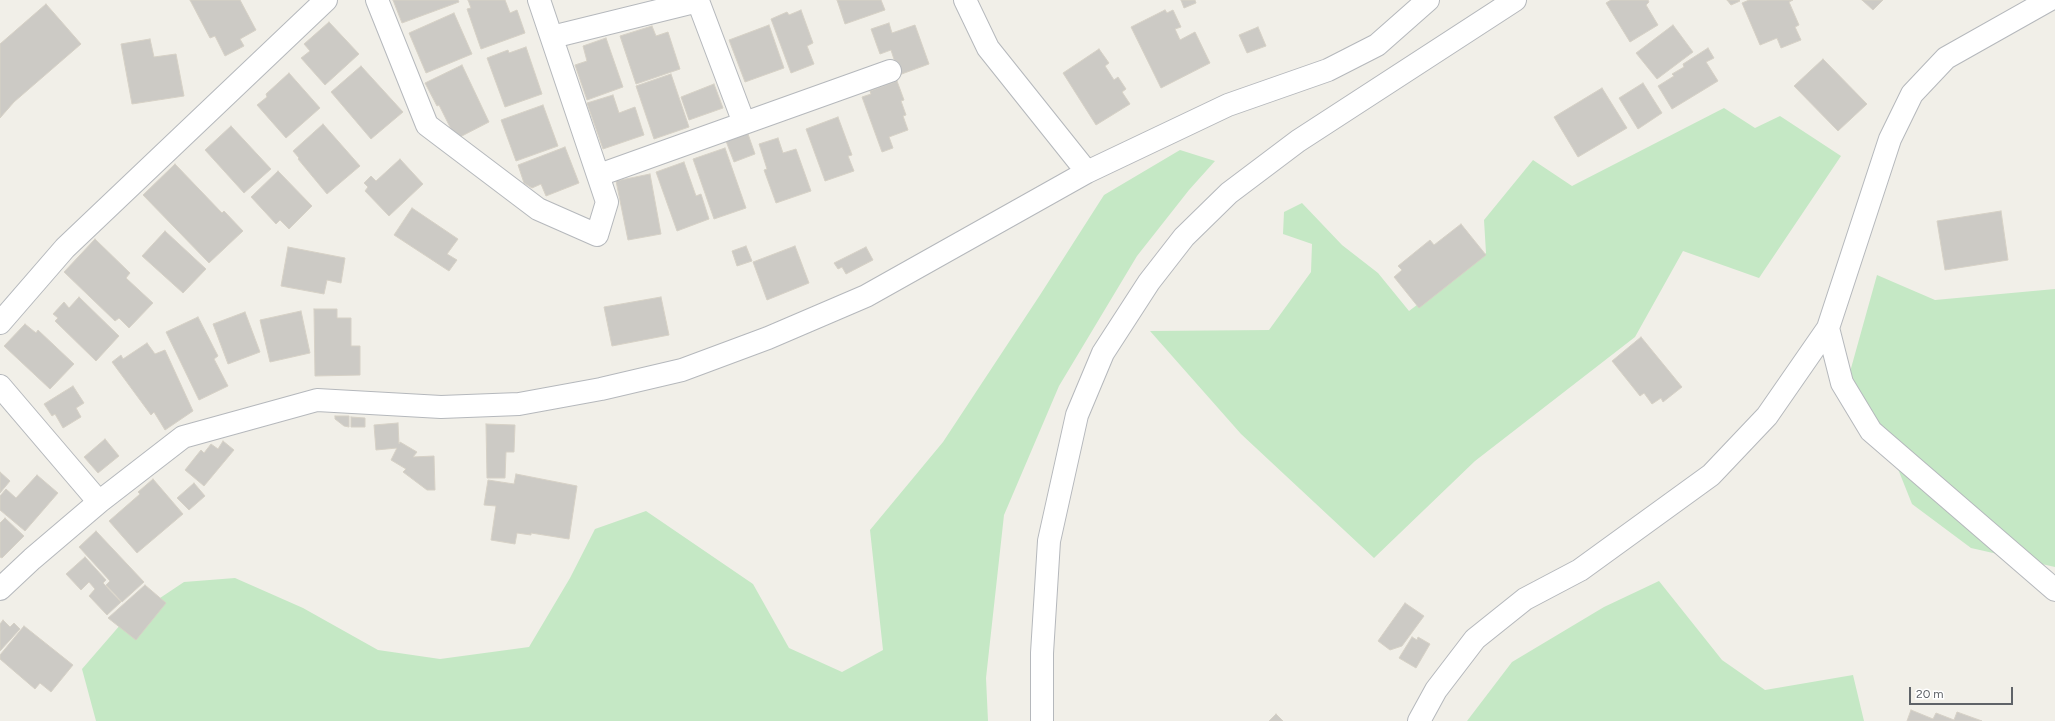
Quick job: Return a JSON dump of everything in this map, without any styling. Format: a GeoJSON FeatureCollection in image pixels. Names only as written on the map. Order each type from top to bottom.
{"type":"FeatureCollection","features":[{"type":"Feature","properties":{"kind":"street"},"geometry":{"type":"LineString","coordinates":[[377,0],[427,125],[538,209],[597,235],[607,202],[539,0]]}},
{"type":"Feature","properties":{"kind":"street"},"geometry":{"type":"LineString","coordinates":[[965,0],[988,48],[1087,172]]}},
{"type":"Feature","properties":{"kind":"street"},"geometry":{"type":"LineString","coordinates":[[0,589],[32,559],[99,502],[183,437],[317,400],[441,407],[519,404],[601,389],[682,370],[768,338],[866,296],[1087,172],[1228,105],[1328,70],[1377,45],[1428,0]]}},
{"type":"Feature","properties":{"kind":"street"},"geometry":{"type":"LineString","coordinates":[[1042,721],[1042,653],[1049,540],[1077,415],[1107,346],[1149,282],[1184,237],[1228,193],[1298,141],[1516,0]]}},
{"type":"Feature","properties":{"kind":"street"},"geometry":{"type":"LineString","coordinates":[[1419,721],[1436,690],[1475,640],[1525,599],[1580,570],[1711,475],[1767,416],[1828,328],[1890,139],[1912,94],[1946,58],[2048,0]]}},
{"type":"Feature","properties":{"kind":"street"},"geometry":{"type":"LineString","coordinates":[[552,37],[698,1],[744,123]]}},
{"type":"Feature","properties":{"kind":"street"},"geometry":{"type":"LineString","coordinates":[[0,323],[65,248],[319,3]]}},
{"type":"Feature","properties":{"kind":"street"},"geometry":{"type":"LineString","coordinates":[[599,175],[890,71]]}},
{"type":"Feature","properties":{"kind":"street"},"geometry":{"type":"LineString","coordinates":[[1828,328],[1842,383],[1871,431],[2055,590]]}},
{"type":"Feature","properties":{"kind":"street"},"geometry":{"type":"LineString","coordinates":[[0,386],[99,502]]}},
{"type":"Feature","properties":{"kind":"green space"},"geometry":{"type":"Polygon","coordinates":[[[1724,108],[1755,128],[1780,116],[1841,156],[1759,278],[1683,251],[1635,337],[1475,461],[1374,558],[1241,434],[1150,331],[1269,330],[1311,272],[1312,244],[1283,234],[1284,212],[1302,203],[1342,245],[1378,273],[1409,311],[1486,253],[1484,220],[1533,160],[1572,186],[1724,108]]]}},
{"type":"Feature","properties":{"kind":"green space"},"geometry":{"type":"Polygon","coordinates":[[[1180,150],[1215,161],[1189,190],[1137,256],[1059,386],[1004,515],[986,678],[988,721],[96,721],[82,669],[121,624],[184,582],[235,578],[303,608],[378,650],[440,659],[529,647],[570,578],[595,529],[646,511],[753,584],[789,648],[842,672],[883,650],[870,530],[943,442],[1104,195],[1180,150]]]}},
{"type":"Feature","properties":{"kind":"green space"},"geometry":{"type":"Polygon","coordinates":[[[1877,275],[1935,300],[2055,289],[2055,567],[1971,548],[1912,504],[1894,459],[1843,397],[1877,275]]]}},
{"type":"Feature","properties":{"kind":"green space"},"geometry":{"type":"Polygon","coordinates":[[[1659,581],[1722,660],[1765,690],[1853,675],[1864,721],[1467,721],[1512,662],[1604,607],[1659,581]]]}},
{"type":"Feature","properties":{"kind":"building"},"geometry":{"type":"Polygon","coordinates":[[[190,0],[240,0],[256,30],[240,39],[244,46],[225,56],[215,36],[210,38],[190,0]]]}},
{"type":"Feature","properties":{"kind":"building"},"geometry":{"type":"Polygon","coordinates":[[[393,0],[458,0],[459,2],[402,23],[393,0]]]}},
{"type":"Feature","properties":{"kind":"building"},"geometry":{"type":"Polygon","coordinates":[[[468,0],[505,0],[510,13],[517,10],[525,33],[481,49],[467,9],[471,8],[468,0]]]}},
{"type":"Feature","properties":{"kind":"building"},"geometry":{"type":"Polygon","coordinates":[[[837,0],[881,0],[885,10],[845,24],[837,0]]]}},
{"type":"Feature","properties":{"kind":"building"},"geometry":{"type":"Polygon","coordinates":[[[1181,0],[1195,0],[1196,3],[1184,8],[1181,0]]]}},
{"type":"Feature","properties":{"kind":"building"},"geometry":{"type":"Polygon","coordinates":[[[1611,0],[1648,0],[1649,2],[1646,5],[1658,25],[1630,42],[1606,3],[1611,0]]]}},
{"type":"Feature","properties":{"kind":"building"},"geometry":{"type":"Polygon","coordinates":[[[1727,0],[1739,0],[1740,1],[1731,5],[1727,0]]]}},
{"type":"Feature","properties":{"kind":"building"},"geometry":{"type":"Polygon","coordinates":[[[1749,0],[1793,0],[1789,2],[1799,25],[1795,27],[1801,40],[1781,48],[1777,38],[1760,45],[1742,3],[1749,0]]]}},
{"type":"Feature","properties":{"kind":"building"},"geometry":{"type":"Polygon","coordinates":[[[1862,0],[1883,0],[1873,10],[1862,0]]]}},
{"type":"Feature","properties":{"kind":"building"},"geometry":{"type":"Polygon","coordinates":[[[46,4],[81,44],[14,102],[0,118],[0,44],[46,4]]]}},
{"type":"Feature","properties":{"kind":"building"},"geometry":{"type":"Polygon","coordinates":[[[801,10],[813,43],[807,46],[814,64],[791,73],[771,19],[787,12],[789,15],[801,10]]]}},
{"type":"Feature","properties":{"kind":"building"},"geometry":{"type":"Polygon","coordinates":[[[1165,10],[1167,13],[1173,10],[1181,27],[1175,29],[1180,40],[1195,32],[1210,63],[1161,88],[1131,27],[1165,10]]]}},
{"type":"Feature","properties":{"kind":"building"},"geometry":{"type":"Polygon","coordinates":[[[454,13],[472,54],[426,73],[409,33],[454,13]]]}},
{"type":"Feature","properties":{"kind":"building"},"geometry":{"type":"Polygon","coordinates":[[[329,22],[359,54],[325,85],[301,58],[310,51],[304,44],[329,22]]]}},
{"type":"Feature","properties":{"kind":"building"},"geometry":{"type":"Polygon","coordinates":[[[889,23],[892,33],[915,25],[929,64],[899,75],[891,50],[880,54],[871,29],[889,23]]]}},
{"type":"Feature","properties":{"kind":"building"},"geometry":{"type":"Polygon","coordinates":[[[769,25],[784,68],[745,82],[729,40],[769,25]]]}},
{"type":"Feature","properties":{"kind":"building"},"geometry":{"type":"Polygon","coordinates":[[[1673,25],[1693,52],[1657,79],[1636,53],[1673,25]]]}},
{"type":"Feature","properties":{"kind":"building"},"geometry":{"type":"Polygon","coordinates":[[[652,26],[656,36],[668,32],[680,69],[636,84],[620,36],[652,26]]]}},
{"type":"Feature","properties":{"kind":"building"},"geometry":{"type":"Polygon","coordinates":[[[1258,27],[1266,46],[1247,53],[1239,35],[1258,27]]]}},
{"type":"Feature","properties":{"kind":"building"},"geometry":{"type":"Polygon","coordinates":[[[606,38],[623,87],[587,100],[575,65],[587,61],[583,46],[606,38]]]}},
{"type":"Feature","properties":{"kind":"building"},"geometry":{"type":"Polygon","coordinates":[[[150,39],[154,57],[176,54],[184,96],[132,104],[121,44],[150,39]]]}},
{"type":"Feature","properties":{"kind":"building"},"geometry":{"type":"Polygon","coordinates":[[[526,47],[542,94],[505,107],[487,58],[508,50],[509,53],[526,47]]]}},
{"type":"Feature","properties":{"kind":"building"},"geometry":{"type":"Polygon","coordinates":[[[1708,48],[1714,58],[1706,62],[1718,81],[1672,109],[1658,86],[1674,76],[1672,74],[1684,67],[1683,64],[1708,48]]]}},
{"type":"Feature","properties":{"kind":"building"},"geometry":{"type":"Polygon","coordinates":[[[1099,49],[1109,63],[1105,66],[1114,80],[1118,77],[1126,89],[1122,92],[1130,104],[1096,125],[1063,73],[1099,49]]]}},
{"type":"Feature","properties":{"kind":"building"},"geometry":{"type":"Polygon","coordinates":[[[1823,59],[1867,104],[1838,131],[1794,86],[1823,59]]]}},
{"type":"Feature","properties":{"kind":"building"},"geometry":{"type":"Polygon","coordinates":[[[462,65],[489,122],[456,139],[439,105],[437,106],[425,83],[462,65]]]}},
{"type":"Feature","properties":{"kind":"building"},"geometry":{"type":"Polygon","coordinates":[[[361,66],[403,112],[371,139],[331,92],[361,66]]]}},
{"type":"Feature","properties":{"kind":"building"},"geometry":{"type":"Polygon","coordinates":[[[289,73],[320,108],[286,138],[257,105],[267,97],[266,94],[289,73]]]}},
{"type":"Feature","properties":{"kind":"building"},"geometry":{"type":"Polygon","coordinates":[[[671,74],[689,127],[654,139],[636,86],[671,74]]]}},
{"type":"Feature","properties":{"kind":"building"},"geometry":{"type":"Polygon","coordinates":[[[897,81],[904,100],[901,101],[906,115],[903,116],[908,130],[889,137],[893,148],[882,152],[862,97],[871,94],[870,91],[897,81]]]}},
{"type":"Feature","properties":{"kind":"building"},"geometry":{"type":"Polygon","coordinates":[[[1643,83],[1662,113],[1638,129],[1619,98],[1643,83]]]}},
{"type":"Feature","properties":{"kind":"building"},"geometry":{"type":"Polygon","coordinates":[[[714,84],[723,108],[689,120],[681,97],[714,84]]]}},
{"type":"Feature","properties":{"kind":"building"},"geometry":{"type":"Polygon","coordinates":[[[1602,88],[1627,128],[1578,157],[1554,117],[1602,88]]]}},
{"type":"Feature","properties":{"kind":"building"},"geometry":{"type":"Polygon","coordinates":[[[613,95],[619,113],[635,107],[644,135],[603,149],[587,103],[613,95]]]}},
{"type":"Feature","properties":{"kind":"building"},"geometry":{"type":"Polygon","coordinates":[[[543,105],[558,146],[516,161],[501,120],[543,105]]]}},
{"type":"Feature","properties":{"kind":"building"},"geometry":{"type":"Polygon","coordinates":[[[838,117],[852,155],[848,156],[854,171],[825,181],[806,129],[838,117]]]}},
{"type":"Feature","properties":{"kind":"building"},"geometry":{"type":"Polygon","coordinates":[[[323,124],[360,166],[327,194],[293,151],[323,124]]]}},
{"type":"Feature","properties":{"kind":"building"},"geometry":{"type":"Polygon","coordinates":[[[231,126],[271,169],[244,193],[205,150],[231,126]]]}},
{"type":"Feature","properties":{"kind":"building"},"geometry":{"type":"Polygon","coordinates":[[[748,134],[755,154],[734,162],[726,141],[748,134]]]}},
{"type":"Feature","properties":{"kind":"building"},"geometry":{"type":"Polygon","coordinates":[[[778,138],[783,153],[796,149],[811,191],[776,203],[764,170],[767,169],[759,144],[778,138]]]}},
{"type":"Feature","properties":{"kind":"building"},"geometry":{"type":"Polygon","coordinates":[[[565,147],[579,183],[546,196],[541,184],[532,188],[524,183],[518,165],[565,147]]]}},
{"type":"Feature","properties":{"kind":"building"},"geometry":{"type":"Polygon","coordinates":[[[725,148],[746,208],[714,219],[693,159],[725,148]]]}},
{"type":"Feature","properties":{"kind":"building"},"geometry":{"type":"Polygon","coordinates":[[[400,159],[423,184],[389,216],[365,191],[368,187],[364,183],[371,176],[376,181],[400,159]]]}},
{"type":"Feature","properties":{"kind":"building"},"geometry":{"type":"Polygon","coordinates":[[[684,162],[696,196],[701,194],[709,219],[677,231],[656,172],[684,162]]]}},
{"type":"Feature","properties":{"kind":"building"},"geometry":{"type":"Polygon","coordinates":[[[175,164],[222,213],[224,211],[243,231],[209,263],[143,195],[175,164]]]}},
{"type":"Feature","properties":{"kind":"building"},"geometry":{"type":"Polygon","coordinates":[[[278,171],[312,206],[289,229],[280,220],[276,224],[251,197],[278,171]]]}},
{"type":"Feature","properties":{"kind":"building"},"geometry":{"type":"Polygon","coordinates":[[[650,174],[661,234],[628,240],[616,181],[650,174]]]}},
{"type":"Feature","properties":{"kind":"building"},"geometry":{"type":"Polygon","coordinates":[[[412,208],[458,239],[447,254],[457,260],[449,271],[394,235],[412,208]]]}},
{"type":"Feature","properties":{"kind":"building"},"geometry":{"type":"Polygon","coordinates":[[[2001,211],[2008,260],[1945,270],[1937,221],[2001,211]]]}},
{"type":"Feature","properties":{"kind":"building"},"geometry":{"type":"Polygon","coordinates":[[[1461,224],[1486,255],[1419,308],[1394,277],[1402,270],[1398,266],[1430,240],[1434,245],[1461,224]]]}},
{"type":"Feature","properties":{"kind":"building"},"geometry":{"type":"Polygon","coordinates":[[[165,231],[206,269],[183,293],[142,256],[165,231]]]}},
{"type":"Feature","properties":{"kind":"building"},"geometry":{"type":"Polygon","coordinates":[[[95,239],[130,273],[126,278],[153,303],[129,328],[119,318],[115,321],[64,272],[95,239]]]}},
{"type":"Feature","properties":{"kind":"building"},"geometry":{"type":"Polygon","coordinates":[[[746,246],[752,261],[737,266],[732,251],[746,246]]]}},
{"type":"Feature","properties":{"kind":"building"},"geometry":{"type":"Polygon","coordinates":[[[795,246],[809,283],[767,300],[753,262],[795,246]]]}},
{"type":"Feature","properties":{"kind":"building"},"geometry":{"type":"Polygon","coordinates":[[[288,247],[345,258],[341,283],[327,280],[324,294],[281,286],[288,247]]]}},
{"type":"Feature","properties":{"kind":"building"},"geometry":{"type":"Polygon","coordinates":[[[866,247],[873,260],[846,274],[842,267],[838,269],[834,263],[866,247]]]}},
{"type":"Feature","properties":{"kind":"building"},"geometry":{"type":"Polygon","coordinates":[[[79,297],[119,336],[96,361],[55,321],[58,318],[53,314],[64,302],[69,308],[79,297]]]}},
{"type":"Feature","properties":{"kind":"building"},"geometry":{"type":"Polygon","coordinates":[[[661,297],[669,335],[612,346],[604,307],[661,297]]]}},
{"type":"Feature","properties":{"kind":"building"},"geometry":{"type":"Polygon","coordinates":[[[314,309],[337,309],[337,318],[351,318],[351,346],[360,346],[360,375],[315,376],[314,309]]]}},
{"type":"Feature","properties":{"kind":"building"},"geometry":{"type":"Polygon","coordinates":[[[301,311],[310,353],[270,362],[260,320],[301,311]]]}},
{"type":"Feature","properties":{"kind":"building"},"geometry":{"type":"Polygon","coordinates":[[[245,312],[260,352],[228,364],[213,324],[245,312]]]}},
{"type":"Feature","properties":{"kind":"building"},"geometry":{"type":"Polygon","coordinates":[[[198,317],[218,356],[214,359],[228,386],[199,400],[166,332],[198,317]]]}},
{"type":"Feature","properties":{"kind":"building"},"geometry":{"type":"Polygon","coordinates":[[[25,324],[36,333],[38,330],[74,364],[50,389],[4,346],[25,324]]]}},
{"type":"Feature","properties":{"kind":"building"},"geometry":{"type":"Polygon","coordinates":[[[1641,337],[1682,387],[1663,402],[1661,398],[1652,404],[1644,393],[1640,396],[1612,361],[1641,337]]]}},
{"type":"Feature","properties":{"kind":"building"},"geometry":{"type":"Polygon","coordinates":[[[147,343],[155,354],[165,350],[193,411],[165,430],[154,412],[151,415],[112,362],[121,355],[123,359],[147,343]]]}},
{"type":"Feature","properties":{"kind":"building"},"geometry":{"type":"Polygon","coordinates":[[[73,386],[84,403],[76,408],[81,417],[63,428],[55,414],[52,416],[44,404],[73,386]]]}},
{"type":"Feature","properties":{"kind":"building"},"geometry":{"type":"Polygon","coordinates":[[[335,416],[349,416],[349,427],[344,426],[335,419],[335,416]]]}},
{"type":"Feature","properties":{"kind":"building"},"geometry":{"type":"Polygon","coordinates":[[[351,417],[365,418],[365,427],[351,427],[351,417]]]}},
{"type":"Feature","properties":{"kind":"building"},"geometry":{"type":"Polygon","coordinates":[[[398,423],[399,444],[400,442],[417,452],[413,457],[434,456],[435,490],[427,490],[403,472],[406,469],[391,460],[397,448],[376,450],[374,425],[398,423]]]}},
{"type":"Feature","properties":{"kind":"building"},"geometry":{"type":"Polygon","coordinates":[[[486,424],[515,425],[514,452],[506,452],[505,478],[487,478],[486,424]]]}},
{"type":"Feature","properties":{"kind":"building"},"geometry":{"type":"Polygon","coordinates":[[[105,439],[119,456],[98,473],[84,457],[105,439]]]}},
{"type":"Feature","properties":{"kind":"building"},"geometry":{"type":"Polygon","coordinates":[[[223,441],[234,450],[204,486],[185,470],[201,450],[204,453],[211,444],[218,449],[223,441]]]}},
{"type":"Feature","properties":{"kind":"building"},"geometry":{"type":"Polygon","coordinates":[[[0,472],[10,481],[0,493],[0,472]]]}},
{"type":"Feature","properties":{"kind":"building"},"geometry":{"type":"Polygon","coordinates":[[[516,474],[577,486],[569,539],[531,533],[531,535],[517,533],[515,544],[491,540],[496,506],[484,505],[488,480],[514,484],[516,474]]]}},
{"type":"Feature","properties":{"kind":"building"},"geometry":{"type":"Polygon","coordinates":[[[37,475],[58,493],[25,531],[0,510],[0,496],[6,489],[16,498],[37,475]]]}},
{"type":"Feature","properties":{"kind":"building"},"geometry":{"type":"Polygon","coordinates":[[[153,479],[183,514],[137,553],[109,521],[140,494],[138,492],[153,479]]]}},
{"type":"Feature","properties":{"kind":"building"},"geometry":{"type":"Polygon","coordinates":[[[194,483],[205,496],[189,510],[177,498],[194,483]]]}},
{"type":"Feature","properties":{"kind":"building"},"geometry":{"type":"Polygon","coordinates":[[[5,518],[24,536],[2,558],[0,557],[0,523],[5,518]]]}},
{"type":"Feature","properties":{"kind":"building"},"geometry":{"type":"Polygon","coordinates":[[[96,531],[144,582],[122,602],[106,585],[110,581],[79,547],[96,531]]]}},
{"type":"Feature","properties":{"kind":"building"},"geometry":{"type":"Polygon","coordinates":[[[85,557],[106,580],[103,583],[121,602],[107,615],[89,596],[95,589],[89,582],[81,590],[66,574],[85,557]]]}},
{"type":"Feature","properties":{"kind":"building"},"geometry":{"type":"Polygon","coordinates":[[[145,585],[166,603],[136,640],[108,618],[145,585]]]}},
{"type":"Feature","properties":{"kind":"building"},"geometry":{"type":"Polygon","coordinates":[[[1405,603],[1424,616],[1402,646],[1390,650],[1378,641],[1405,603]]]}},
{"type":"Feature","properties":{"kind":"building"},"geometry":{"type":"Polygon","coordinates":[[[3,620],[10,627],[14,623],[20,629],[0,651],[0,624],[3,620]]]}},
{"type":"Feature","properties":{"kind":"building"},"geometry":{"type":"Polygon","coordinates":[[[24,626],[73,665],[51,692],[40,683],[35,689],[0,659],[0,655],[24,626]]]}},
{"type":"Feature","properties":{"kind":"building"},"geometry":{"type":"Polygon","coordinates":[[[1412,637],[1417,640],[1418,637],[1430,644],[1416,668],[1399,658],[1412,637]]]}},
{"type":"Feature","properties":{"kind":"building"},"geometry":{"type":"Polygon","coordinates":[[[1911,710],[1933,719],[1936,713],[1954,720],[1957,712],[1982,721],[1907,721],[1911,710]]]}},
{"type":"Feature","properties":{"kind":"building"},"geometry":{"type":"Polygon","coordinates":[[[1276,714],[1283,721],[1269,721],[1276,714]]]}}]}
